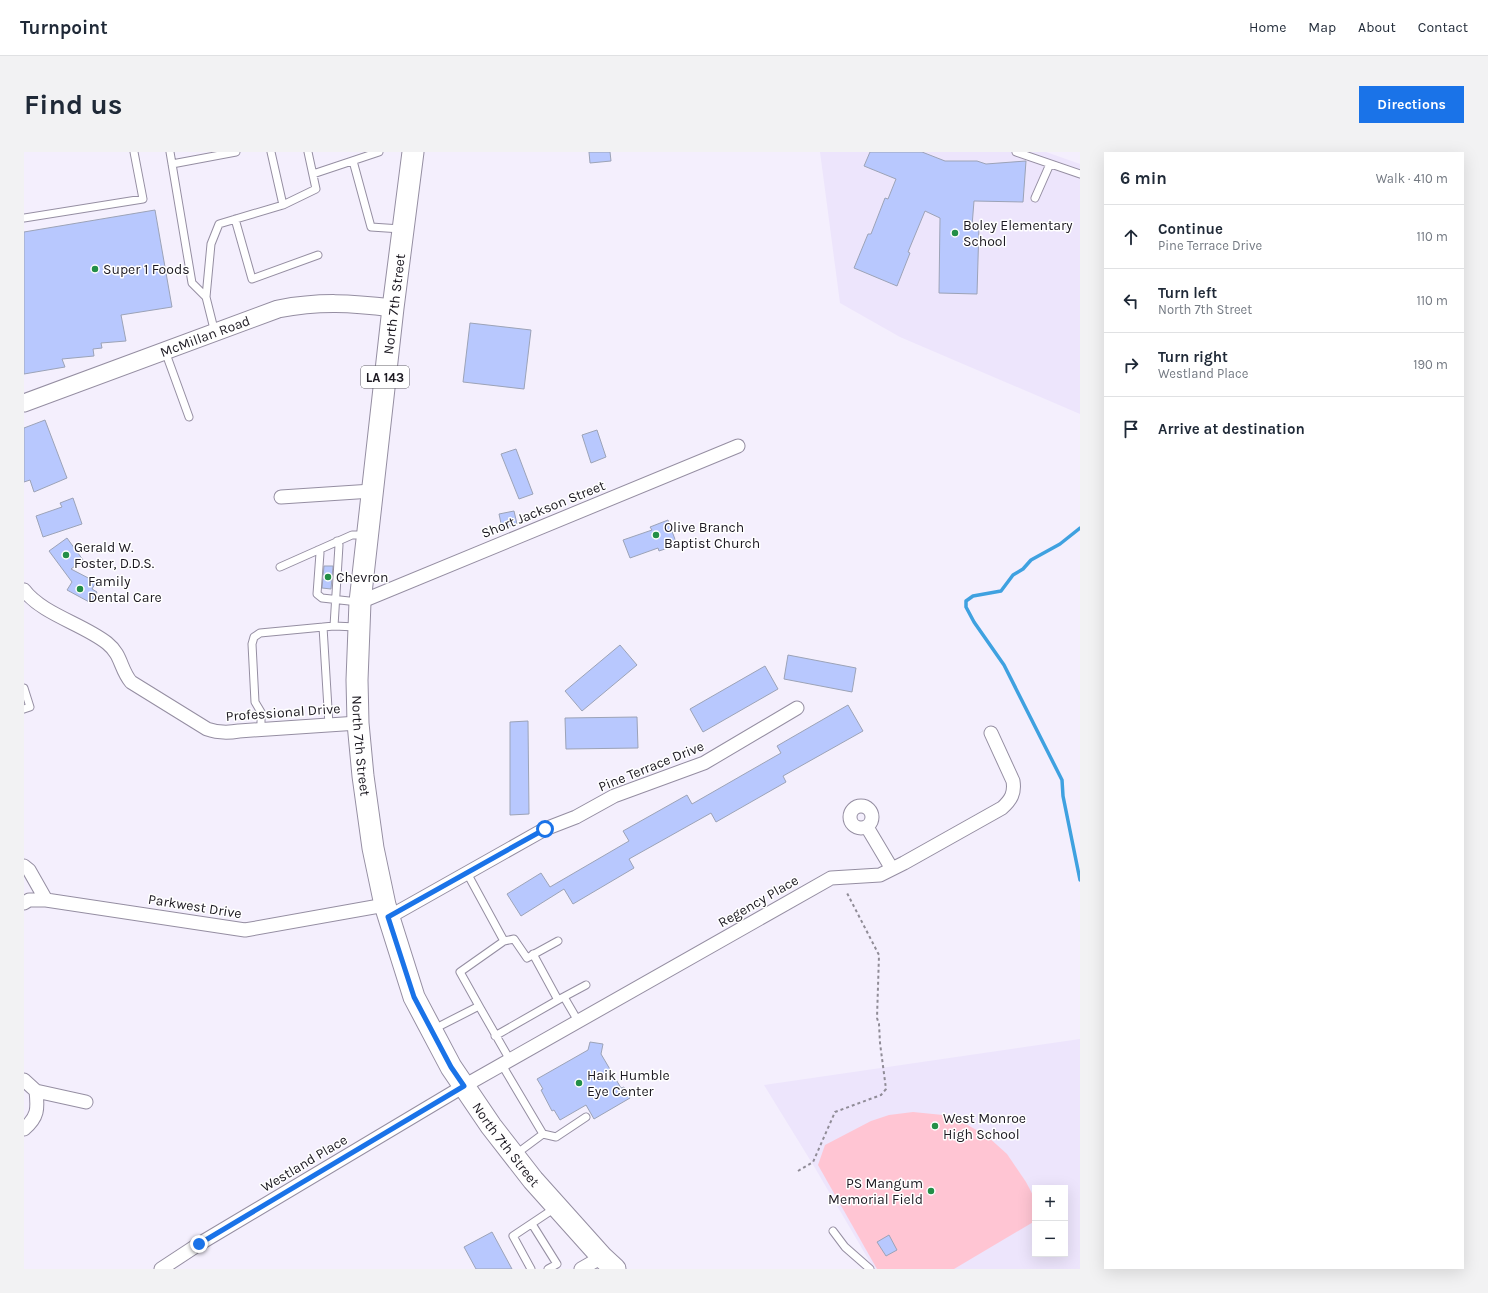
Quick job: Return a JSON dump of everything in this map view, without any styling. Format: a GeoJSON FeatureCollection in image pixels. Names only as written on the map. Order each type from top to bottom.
{"type":"FeatureCollection","features":[{"type":"Feature","properties":{"kind":"main road","name":"North 7th Street"},"geometry":{"type":"LineString","coordinates":[[413,152],[393,308],[360,602],[357,680],[358,723],[363,776],[373,848],[387,911],[414,997],[451,1067],[514,1156],[608,1263]]}},
{"type":"Feature","properties":{"kind":"street","name":"McMillan Road"},"geometry":{"type":"LineString","coordinates":[[24,403],[278,309],[302,304],[332,302],[393,308]]}},
{"type":"Feature","properties":{"kind":"street","name":"Short Jackson Street"},"geometry":{"type":"LineString","coordinates":[[360,602],[738,446]]}},
{"type":"Feature","properties":{"kind":"street"},"geometry":{"type":"LineString","coordinates":[[281,497],[372,491]]}},
{"type":"Feature","properties":{"kind":"street","name":"Professional Drive"},"geometry":{"type":"LineString","coordinates":[[24,590],[40,605],[108,644],[120,658],[126,674],[131,682],[207,729],[220,733],[228,733],[358,723]]}},
{"type":"Feature","properties":{"kind":"street","name":"Pine Terrace Drive"},"geometry":{"type":"LineString","coordinates":[[387,911],[468,873],[545,829],[576,817],[614,796],[704,763],[797,708]]}},
{"type":"Feature","properties":{"kind":"street","name":"Regency Place"},"geometry":{"type":"LineString","coordinates":[[464,1086],[831,878],[880,875],[1002,808],[1010,801],[1014,790],[1013,781],[991,733]]}},
{"type":"Feature","properties":{"kind":"street"},"geometry":{"type":"LineString","coordinates":[[867,826],[892,869]]}},
{"type":"Feature","properties":{"kind":"street"},"geometry":{"type":"LineString","coordinates":[[24,866],[29,870],[46,900]]}},
{"type":"Feature","properties":{"kind":"street","name":"Parkwest Drive"},"geometry":{"type":"LineString","coordinates":[[24,903],[29,900],[46,900],[245,930],[387,911]]}},
{"type":"Feature","properties":{"kind":"street"},"geometry":{"type":"LineString","coordinates":[[24,1080],[36,1091],[86,1102]]}},
{"type":"Feature","properties":{"kind":"street","name":"Westland Place"},"geometry":{"type":"LineString","coordinates":[[161,1269],[199,1244],[464,1086]]}},
{"type":"Feature","properties":{"kind":"street"},"geometry":{"type":"LineString","coordinates":[[24,1129],[31,1123],[38,1108],[36,1091]]}},
{"type":"Feature","properties":{"kind":"street"},"geometry":{"type":"LineString","coordinates":[[580,1269],[608,1263]]}},
{"type":"Feature","properties":{"kind":"lane"},"geometry":{"type":"LineString","coordinates":[[24,218],[143,199],[134,152]]}},
{"type":"Feature","properties":{"kind":"lane"},"geometry":{"type":"LineString","coordinates":[[170,152],[192,283],[206,297]]}},
{"type":"Feature","properties":{"kind":"lane"},"geometry":{"type":"LineString","coordinates":[[172,164],[236,152]]}},
{"type":"Feature","properties":{"kind":"lane"},"geometry":{"type":"LineString","coordinates":[[271,152],[283,204]]}},
{"type":"Feature","properties":{"kind":"lane"},"geometry":{"type":"LineString","coordinates":[[215,332],[206,297],[211,244],[218,224],[283,204],[316,189],[308,152]]}},
{"type":"Feature","properties":{"kind":"lane"},"geometry":{"type":"LineString","coordinates":[[313,174],[379,152]]}},
{"type":"Feature","properties":{"kind":"lane"},"geometry":{"type":"LineString","coordinates":[[1016,152],[1080,174]]}},
{"type":"Feature","properties":{"kind":"lane"},"geometry":{"type":"LineString","coordinates":[[353,161],[371,227],[403,229]]}},
{"type":"Feature","properties":{"kind":"lane"},"geometry":{"type":"LineString","coordinates":[[1035,198],[1050,164]]}},
{"type":"Feature","properties":{"kind":"lane"},"geometry":{"type":"LineString","coordinates":[[235,220],[252,279],[318,255]]}},
{"type":"Feature","properties":{"kind":"lane"},"geometry":{"type":"LineString","coordinates":[[165,351],[189,417]]}},
{"type":"Feature","properties":{"kind":"lane"},"geometry":{"type":"LineString","coordinates":[[280,566],[352,535],[367,536]]}},
{"type":"Feature","properties":{"kind":"lane"},"geometry":{"type":"LineString","coordinates":[[334,626],[339,545],[337,541]]}},
{"type":"Feature","properties":{"kind":"lane"},"geometry":{"type":"LineString","coordinates":[[318,550],[320,554],[317,594],[322,598],[360,602]]}},
{"type":"Feature","properties":{"kind":"lane"},"geometry":{"type":"LineString","coordinates":[[261,730],[261,712],[255,702],[252,644],[254,637],[260,633],[334,626],[359,627]]}},
{"type":"Feature","properties":{"kind":"lane"},"geometry":{"type":"LineString","coordinates":[[323,627],[329,725]]}},
{"type":"Feature","properties":{"kind":"lane"},"geometry":{"type":"LineString","coordinates":[[24,688],[30,707],[24,709]]}},
{"type":"Feature","properties":{"kind":"lane"},"geometry":{"type":"LineString","coordinates":[[468,873],[504,941]]}},
{"type":"Feature","properties":{"kind":"lane"},"geometry":{"type":"LineString","coordinates":[[558,941],[527,958],[514,938],[504,941],[460,972],[495,1036],[506,1063],[543,1134],[556,1137],[586,1117]]}},
{"type":"Feature","properties":{"kind":"lane"},"geometry":{"type":"LineString","coordinates":[[533,954],[561,999],[578,1021]]}},
{"type":"Feature","properties":{"kind":"lane"},"geometry":{"type":"LineString","coordinates":[[495,1036],[586,985]]}},
{"type":"Feature","properties":{"kind":"lane"},"geometry":{"type":"LineString","coordinates":[[432,1030],[479,1006]]}},
{"type":"Feature","properties":{"kind":"lane"},"geometry":{"type":"LineString","coordinates":[[514,1156],[543,1134]]}},
{"type":"Feature","properties":{"kind":"lane"},"geometry":{"type":"LineString","coordinates":[[531,1269],[513,1236],[557,1206]]}},
{"type":"Feature","properties":{"kind":"lane"},"geometry":{"type":"LineString","coordinates":[[532,1224],[557,1264],[548,1269]]}},
{"type":"Feature","properties":{"kind":"lane"},"geometry":{"type":"LineString","coordinates":[[833,1231],[845,1247],[870,1269]]}},
{"type":"Feature","properties":{"kind":"path"},"geometry":{"type":"LineString","coordinates":[[798,1171],[813,1162],[835,1112],[881,1095],[886,1089],[879,1024],[877,1018],[879,955],[847,893]]}},
{"type":"Feature","properties":{"kind":"shaded area","name":"Boley Elementary School"},"geometry":{"type":"Polygon","coordinates":[[[820,152],[1046,152],[1080,164],[1080,414],[900,337],[840,303],[820,152]]]}},
{"type":"Feature","properties":{"kind":"shaded area","name":"West Monroe High School"},"geometry":{"type":"Polygon","coordinates":[[[1080,1039],[1080,1269],[874,1269],[764,1085],[1080,1039]]]}},
{"type":"Feature","properties":{"kind":"shaded area","name":"PS Mangum Memorial Field"},"geometry":{"type":"Polygon","coordinates":[[[913,1112],[943,1115],[964,1123],[987,1136],[1007,1154],[1032,1193],[1032,1223],[954,1269],[877,1269],[818,1165],[825,1145],[871,1121],[889,1115],[913,1112]]]}},
{"type":"Feature","properties":{"kind":"building"},"geometry":{"type":"Polygon","coordinates":[[[589,152],[610,152],[611,161],[590,163],[589,152]]]}},
{"type":"Feature","properties":{"kind":"building"},"geometry":{"type":"Polygon","coordinates":[[[870,152],[922,152],[945,161],[977,161],[986,164],[1026,161],[1023,202],[974,201],[972,226],[979,226],[977,294],[939,293],[940,218],[925,211],[908,252],[910,253],[897,286],[854,268],[868,234],[871,234],[885,198],[888,199],[896,179],[864,166],[870,152]]]}},
{"type":"Feature","properties":{"kind":"building","name":"Super 1 Foods"},"geometry":{"type":"Polygon","coordinates":[[[155,210],[172,307],[121,315],[126,341],[101,343],[102,348],[93,349],[94,356],[62,359],[65,367],[24,374],[24,232],[155,210]]]}},
{"type":"Feature","properties":{"kind":"building"},"geometry":{"type":"Polygon","coordinates":[[[470,323],[531,330],[524,389],[463,382],[470,323]]]}},
{"type":"Feature","properties":{"kind":"building"},"geometry":{"type":"Polygon","coordinates":[[[45,420],[67,478],[34,492],[30,480],[24,482],[24,428],[45,420]]]}},
{"type":"Feature","properties":{"kind":"building"},"geometry":{"type":"Polygon","coordinates":[[[597,430],[606,457],[591,463],[582,435],[597,430]]]}},
{"type":"Feature","properties":{"kind":"building"},"geometry":{"type":"Polygon","coordinates":[[[516,449],[533,494],[519,499],[501,454],[516,449]]]}},
{"type":"Feature","properties":{"kind":"building"},"geometry":{"type":"Polygon","coordinates":[[[73,498],[82,524],[43,537],[36,516],[62,507],[60,503],[73,498]]]}},
{"type":"Feature","properties":{"kind":"building"},"geometry":{"type":"Polygon","coordinates":[[[514,511],[517,524],[502,528],[499,514],[514,511]]]}},
{"type":"Feature","properties":{"kind":"building","name":"Olive Branch Baptist Church"},"geometry":{"type":"Polygon","coordinates":[[[668,520],[677,545],[659,551],[658,548],[630,558],[623,540],[652,530],[650,527],[668,520]]]}},
{"type":"Feature","properties":{"kind":"building"},"geometry":{"type":"Polygon","coordinates":[[[67,538],[83,560],[71,569],[96,582],[92,589],[97,592],[91,603],[67,590],[72,582],[49,551],[67,538]]]}},
{"type":"Feature","properties":{"kind":"building"},"geometry":{"type":"Polygon","coordinates":[[[324,566],[333,566],[331,589],[322,588],[324,566]]]}},
{"type":"Feature","properties":{"kind":"building"},"geometry":{"type":"Polygon","coordinates":[[[620,645],[637,665],[582,711],[565,691],[620,645]]]}},
{"type":"Feature","properties":{"kind":"building"},"geometry":{"type":"Polygon","coordinates":[[[788,655],[856,668],[852,692],[784,679],[788,655]]]}},
{"type":"Feature","properties":{"kind":"building"},"geometry":{"type":"Polygon","coordinates":[[[765,666],[778,689],[703,732],[690,709],[765,666]]]}},
{"type":"Feature","properties":{"kind":"building"},"geometry":{"type":"Polygon","coordinates":[[[848,705],[863,731],[783,776],[786,782],[716,822],[711,813],[629,859],[634,868],[573,904],[564,889],[521,916],[507,894],[541,873],[550,887],[629,841],[623,831],[687,795],[692,804],[781,753],[777,746],[848,705]]]}},
{"type":"Feature","properties":{"kind":"building"},"geometry":{"type":"Polygon","coordinates":[[[637,717],[638,748],[566,749],[565,718],[637,717]]]}},
{"type":"Feature","properties":{"kind":"building"},"geometry":{"type":"Polygon","coordinates":[[[528,721],[529,814],[510,815],[510,722],[528,721]]]}},
{"type":"Feature","properties":{"kind":"building","name":"Haik Humble Eye Center"},"geometry":{"type":"Polygon","coordinates":[[[590,1042],[603,1044],[601,1054],[621,1088],[624,1087],[630,1098],[594,1119],[586,1105],[560,1120],[554,1110],[552,1111],[537,1079],[588,1050],[590,1042]]]}},
{"type":"Feature","properties":{"kind":"building"},"geometry":{"type":"Polygon","coordinates":[[[492,1232],[512,1269],[476,1269],[464,1247],[492,1232]]]}},
{"type":"Feature","properties":{"kind":"building"},"geometry":{"type":"Polygon","coordinates":[[[889,1235],[897,1250],[886,1256],[877,1242],[889,1235]]]}},
{"type":"Feature","properties":{"kind":"waterway"},"geometry":{"type":"LineString","coordinates":[[1080,528],[1060,544],[1031,560],[1023,569],[1013,575],[1001,591],[973,596],[966,601],[966,607],[974,622],[1004,665],[1062,780],[1063,796],[1080,880]]}},
{"type":"Feature","properties":{"kind":"place","name":"Boley Elementary School"},"geometry":{"type":"Point","coordinates":[955,233]}},
{"type":"Feature","properties":{"kind":"place","name":"Super 1 Foods"},"geometry":{"type":"Point","coordinates":[95,269]}},
{"type":"Feature","properties":{"kind":"place","name":"Olive Branch Baptist Church"},"geometry":{"type":"Point","coordinates":[656,535]}},
{"type":"Feature","properties":{"kind":"place","name":"Gerald W. Foster, D.D.S."},"geometry":{"type":"Point","coordinates":[66,555]}},
{"type":"Feature","properties":{"kind":"place","name":"Chevron"},"geometry":{"type":"Point","coordinates":[328,577]}},
{"type":"Feature","properties":{"kind":"place","name":"Family Dental Care"},"geometry":{"type":"Point","coordinates":[80,589]}},
{"type":"Feature","properties":{"kind":"place","name":"Haik Humble Eye Center"},"geometry":{"type":"Point","coordinates":[579,1083]}},
{"type":"Feature","properties":{"kind":"place","name":"West Monroe High School"},"geometry":{"type":"Point","coordinates":[935,1126]}},
{"type":"Feature","properties":{"kind":"place","name":"PS Mangum Memorial Field"},"geometry":{"type":"Point","coordinates":[931,1191]}},
{"type":"Feature","properties":{"kind":"route"},"geometry":{"type":"LineString","coordinates":[[199,1244],[464,1086],[451,1067],[414,997],[388,917],[545,829]]}}]}
